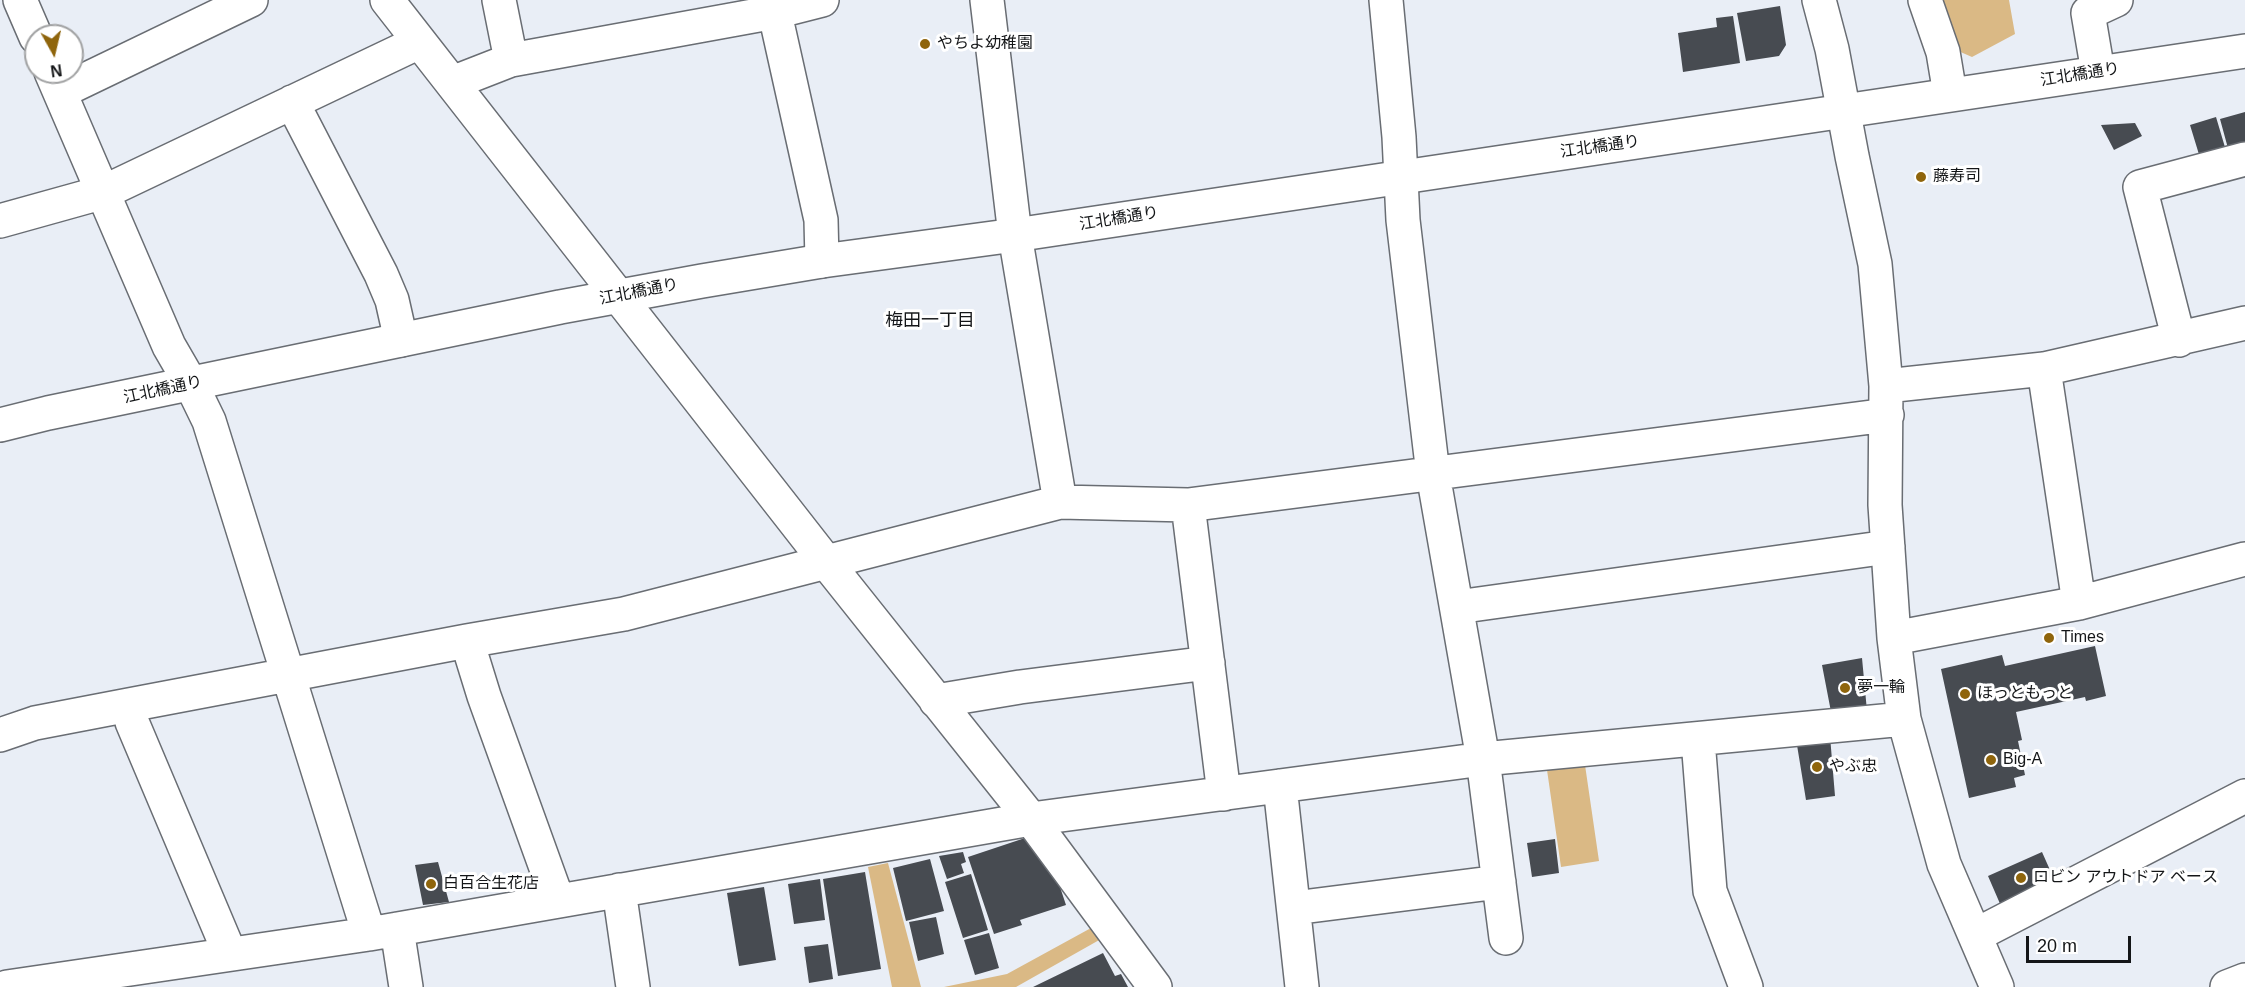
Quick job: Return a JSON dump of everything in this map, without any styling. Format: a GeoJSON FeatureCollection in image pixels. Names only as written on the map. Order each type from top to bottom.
{"type":"FeatureCollection","features":[{"type":"Feature","properties":{"kind":"street"},"geometry":{"type":"LineString","coordinates":[[20,0],[30,24]]}},
{"type":"Feature","properties":{"kind":"street"},"geometry":{"type":"LineString","coordinates":[[84,70],[251,0]]}},
{"type":"Feature","properties":{"kind":"street"},"geometry":{"type":"LineString","coordinates":[[387,0],[827,563],[1031,819],[1155,987]]}},
{"type":"Feature","properties":{"kind":"street"},"geometry":{"type":"LineString","coordinates":[[499,0],[511,60]]}},
{"type":"Feature","properties":{"kind":"street"},"geometry":{"type":"LineString","coordinates":[[452,83],[511,60],[773,6],[822,0]]}},
{"type":"Feature","properties":{"kind":"street"},"geometry":{"type":"LineString","coordinates":[[987,0],[1015,235],[1060,502]]}},
{"type":"Feature","properties":{"kind":"street"},"geometry":{"type":"LineString","coordinates":[[1386,0],[1399,137],[1403,220],[1433,474],[1483,759],[1506,938]]}},
{"type":"Feature","properties":{"kind":"street"},"geometry":{"type":"LineString","coordinates":[[1819,0],[1832,49],[1875,264],[1886,401],[1885,505],[1893,638],[1904,719],[1944,864],[1997,987]]}},
{"type":"Feature","properties":{"kind":"street"},"geometry":{"type":"LineString","coordinates":[[1925,0],[1943,52],[1950,94]]}},
{"type":"Feature","properties":{"kind":"street"},"geometry":{"type":"LineString","coordinates":[[2098,72],[2088,13],[2116,0]]}},
{"type":"Feature","properties":{"kind":"street"},"geometry":{"type":"LineString","coordinates":[[773,6],[821,220],[822,261]]}},
{"type":"Feature","properties":{"kind":"street"},"geometry":{"type":"LineString","coordinates":[[0,221],[104,192],[419,42]]}},
{"type":"Feature","properties":{"kind":"street","name":"江北橋通り"},"geometry":{"type":"LineString","coordinates":[[0,425],[620,296],[822,261],[1015,235],[2245,51]]}},
{"type":"Feature","properties":{"kind":"street"},"geometry":{"type":"LineString","coordinates":[[57,84],[170,346],[209,421],[289,675],[383,931],[406,987]]}},
{"type":"Feature","properties":{"kind":"street"},"geometry":{"type":"LineString","coordinates":[[292,102],[381,274],[392,300],[401,340]]}},
{"type":"Feature","properties":{"kind":"street"},"geometry":{"type":"LineString","coordinates":[[2179,340],[2140,187],[2245,159]]}},
{"type":"Feature","properties":{"kind":"street"},"geometry":{"type":"LineString","coordinates":[[0,735],[35,723],[467,641],[624,614],[1060,502],[1188,505],[1433,474],[1886,401],[2044,369],[2245,324]]}},
{"type":"Feature","properties":{"kind":"street"},"geometry":{"type":"LineString","coordinates":[[2044,369],[2079,603]]}},
{"type":"Feature","properties":{"kind":"street"},"geometry":{"type":"LineString","coordinates":[[1188,505],[1224,794]]}},
{"type":"Feature","properties":{"kind":"street"},"geometry":{"type":"LineString","coordinates":[[1456,607],[1888,547]]}},
{"type":"Feature","properties":{"kind":"street"},"geometry":{"type":"LineString","coordinates":[[1893,638],[2079,603],[2245,559]]}},
{"type":"Feature","properties":{"kind":"street"},"geometry":{"type":"LineString","coordinates":[[467,641],[484,696],[558,901]]}},
{"type":"Feature","properties":{"kind":"street"},"geometry":{"type":"LineString","coordinates":[[936,701],[1020,687],[1208,663]]}},
{"type":"Feature","properties":{"kind":"street"},"geometry":{"type":"LineString","coordinates":[[129,705],[132,722],[230,954]]}},
{"type":"Feature","properties":{"kind":"street"},"geometry":{"type":"LineString","coordinates":[[7,987],[383,931],[1031,819],[1483,759],[1904,719]]}},
{"type":"Feature","properties":{"kind":"street"},"geometry":{"type":"LineString","coordinates":[[1698,740],[1710,891],[1746,987]]}},
{"type":"Feature","properties":{"kind":"street"},"geometry":{"type":"LineString","coordinates":[[1280,786],[1302,987]]}},
{"type":"Feature","properties":{"kind":"street"},"geometry":{"type":"LineString","coordinates":[[1976,935],[2245,796]]}},
{"type":"Feature","properties":{"kind":"street"},"geometry":{"type":"LineString","coordinates":[[1294,908],[1499,882]]}},
{"type":"Feature","properties":{"kind":"street"},"geometry":{"type":"LineString","coordinates":[[619,890],[633,987]]}},
{"type":"Feature","properties":{"kind":"street"},"geometry":{"type":"LineString","coordinates":[[2227,987],[2245,980]]}},
{"type":"Feature","properties":{"kind":"shaded area"},"geometry":{"type":"Polygon","coordinates":[[[1938,0],[2009,0],[2015,34],[1972,57],[1956,50],[1938,0]]]}},
{"type":"Feature","properties":{"kind":"shaded area"},"geometry":{"type":"Polygon","coordinates":[[[1585,765],[1599,861],[1561,867],[1547,770],[1585,765]]]}},
{"type":"Feature","properties":{"kind":"shaded area"},"geometry":{"type":"Polygon","coordinates":[[[888,863],[921,987],[892,987],[868,867],[888,863]]]}},
{"type":"Feature","properties":{"kind":"shaded area"},"geometry":{"type":"Polygon","coordinates":[[[1091,928],[1101,939],[1016,987],[944,987],[1007,974],[1091,928]]]}},
{"type":"Feature","properties":{"kind":"building"},"geometry":{"type":"Polygon","coordinates":[[[1780,6],[1786,45],[1779,56],[1746,61],[1737,13],[1780,6]]]}},
{"type":"Feature","properties":{"kind":"building"},"geometry":{"type":"Polygon","coordinates":[[[1733,16],[1740,63],[1683,72],[1678,33],[1717,27],[1716,18],[1733,16]]]}},
{"type":"Feature","properties":{"kind":"building"},"geometry":{"type":"Polygon","coordinates":[[[2245,112],[2245,148],[2229,152],[2220,119],[2245,112]]]}},
{"type":"Feature","properties":{"kind":"building"},"geometry":{"type":"Polygon","coordinates":[[[2216,117],[2227,154],[2201,161],[2190,125],[2216,117]]]}},
{"type":"Feature","properties":{"kind":"building"},"geometry":{"type":"Polygon","coordinates":[[[2135,123],[2142,136],[2114,150],[2101,125],[2135,123]]]}},
{"type":"Feature","properties":{"kind":"building"},"geometry":{"type":"Polygon","coordinates":[[[2095,646],[2106,696],[2086,701],[2085,697],[2016,712],[2022,740],[2018,741],[2025,775],[2014,778],[2016,787],[1969,798],[1941,669],[2002,655],[2005,666],[2095,646]]]}},
{"type":"Feature","properties":{"kind":"building","name":"夢一輪"},"geometry":{"type":"Polygon","coordinates":[[[1862,658],[1867,711],[1832,717],[1822,665],[1862,658]]]}},
{"type":"Feature","properties":{"kind":"building","name":"やぶ忠"},"geometry":{"type":"Polygon","coordinates":[[[1830,736],[1835,796],[1806,800],[1796,739],[1830,736]]]}},
{"type":"Feature","properties":{"kind":"building"},"geometry":{"type":"Polygon","coordinates":[[[1025,838],[1060,887],[1066,905],[1020,920],[1022,925],[994,934],[968,857],[1025,838]]]}},
{"type":"Feature","properties":{"kind":"building"},"geometry":{"type":"Polygon","coordinates":[[[1555,839],[1559,873],[1532,877],[1527,843],[1555,839]]]}},
{"type":"Feature","properties":{"kind":"building"},"geometry":{"type":"Polygon","coordinates":[[[963,852],[966,862],[961,864],[964,873],[947,879],[939,856],[963,852]]]}},
{"type":"Feature","properties":{"kind":"building","name":"ロビン アウトドア ベース"},"geometry":{"type":"Polygon","coordinates":[[[2042,852],[2054,879],[2001,906],[1988,876],[2042,852]]]}},
{"type":"Feature","properties":{"kind":"building"},"geometry":{"type":"Polygon","coordinates":[[[930,859],[944,911],[906,921],[893,868],[930,859]]]}},
{"type":"Feature","properties":{"kind":"building","name":"白百合生花店"},"geometry":{"type":"Polygon","coordinates":[[[438,862],[449,902],[423,905],[415,865],[438,862]]]}},
{"type":"Feature","properties":{"kind":"building"},"geometry":{"type":"Polygon","coordinates":[[[865,872],[881,969],[838,976],[823,879],[865,872]]]}},
{"type":"Feature","properties":{"kind":"building"},"geometry":{"type":"Polygon","coordinates":[[[971,874],[988,930],[963,938],[945,882],[971,874]]]}},
{"type":"Feature","properties":{"kind":"building"},"geometry":{"type":"Polygon","coordinates":[[[820,879],[825,920],[794,924],[788,884],[820,879]]]}},
{"type":"Feature","properties":{"kind":"building"},"geometry":{"type":"Polygon","coordinates":[[[764,887],[776,960],[739,966],[727,893],[764,887]]]}},
{"type":"Feature","properties":{"kind":"building"},"geometry":{"type":"Polygon","coordinates":[[[936,917],[944,954],[918,961],[909,922],[936,917]]]}},
{"type":"Feature","properties":{"kind":"building"},"geometry":{"type":"Polygon","coordinates":[[[989,933],[999,968],[975,975],[964,940],[989,933]]]}},
{"type":"Feature","properties":{"kind":"building"},"geometry":{"type":"Polygon","coordinates":[[[828,944],[833,979],[809,983],[804,947],[828,944]]]}},
{"type":"Feature","properties":{"kind":"building"},"geometry":{"type":"Polygon","coordinates":[[[1103,953],[1115,976],[1121,974],[1128,987],[1033,987],[1103,953]]]}},
{"type":"Feature","properties":{"kind":"place","name":"やちよ幼稚園"},"geometry":{"type":"Point","coordinates":[925,44]}},
{"type":"Feature","properties":{"kind":"place","name":"藤寿司"},"geometry":{"type":"Point","coordinates":[1921,177]}},
{"type":"Feature","properties":{"kind":"place","name":"Times"},"geometry":{"type":"Point","coordinates":[2049,638]}},
{"type":"Feature","properties":{"kind":"place","name":"夢一輪"},"geometry":{"type":"Point","coordinates":[1845,688]}},
{"type":"Feature","properties":{"kind":"place","name":"ほっともっと"},"geometry":{"type":"Point","coordinates":[1965,694]}},
{"type":"Feature","properties":{"kind":"place","name":"Big-A"},"geometry":{"type":"Point","coordinates":[1991,760]}},
{"type":"Feature","properties":{"kind":"place","name":"やぶ忠"},"geometry":{"type":"Point","coordinates":[1817,767]}},
{"type":"Feature","properties":{"kind":"place","name":"ロビン アウトドア ベース"},"geometry":{"type":"Point","coordinates":[2021,878]}},
{"type":"Feature","properties":{"kind":"place","name":"白百合生花店"},"geometry":{"type":"Point","coordinates":[431,884]}},
{"type":"Feature","properties":{"kind":"district","name":"梅田一丁目"},"geometry":{"type":"Point","coordinates":[930,321]}}]}
